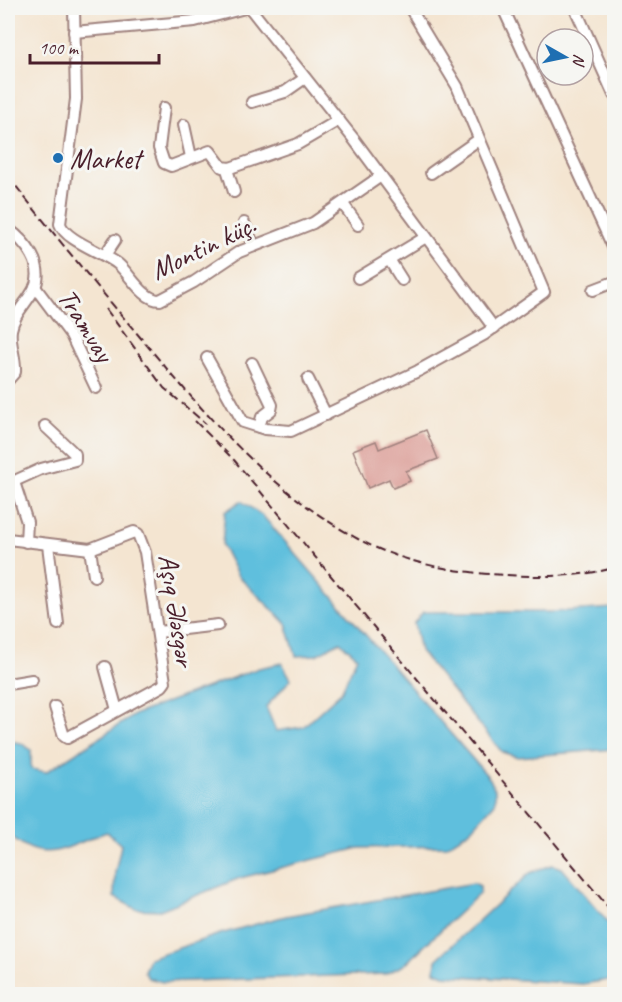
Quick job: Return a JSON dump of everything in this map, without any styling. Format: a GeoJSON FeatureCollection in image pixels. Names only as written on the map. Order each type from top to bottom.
{"type":"FeatureCollection","features":[{"type":"Feature","properties":{"kind":"street","name":"Montin küç."},"geometry":{"type":"LineString","coordinates":[[74,8],[76,99],[60,224],[68,234],[123,268],[150,298],[160,300],[194,282],[230,256],[313,223],[381,176]]}},
{"type":"Feature","properties":{"kind":"street"},"geometry":{"type":"LineString","coordinates":[[74,32],[195,21],[252,8],[339,120],[494,328]]}},
{"type":"Feature","properties":{"kind":"street"},"geometry":{"type":"LineString","coordinates":[[207,358],[243,422],[281,432],[291,431],[418,371],[494,328],[525,304],[540,296],[544,288],[477,140],[450,71],[410,8]]}},
{"type":"Feature","properties":{"kind":"street"},"geometry":{"type":"LineString","coordinates":[[503,8],[615,249]]}},
{"type":"Feature","properties":{"kind":"street"},"geometry":{"type":"LineString","coordinates":[[575,8],[615,95]]}},
{"type":"Feature","properties":{"kind":"street"},"geometry":{"type":"LineString","coordinates":[[252,102],[285,92],[305,78]]}},
{"type":"Feature","properties":{"kind":"street"},"geometry":{"type":"LineString","coordinates":[[164,108],[159,148],[164,163],[171,166],[210,151],[219,165],[227,169],[298,144],[339,120]]}},
{"type":"Feature","properties":{"kind":"street"},"geometry":{"type":"LineString","coordinates":[[184,125],[191,157]]}},
{"type":"Feature","properties":{"kind":"street"},"geometry":{"type":"LineString","coordinates":[[431,173],[477,140]]}},
{"type":"Feature","properties":{"kind":"street"},"geometry":{"type":"LineString","coordinates":[[227,169],[234,192]]}},
{"type":"Feature","properties":{"kind":"street"},"geometry":{"type":"LineString","coordinates":[[343,204],[358,225]]}},
{"type":"Feature","properties":{"kind":"street"},"geometry":{"type":"LineString","coordinates":[[244,223],[254,246]]}},
{"type":"Feature","properties":{"kind":"street","name":"Tramvay"},"geometry":{"type":"LineString","coordinates":[[8,229],[19,236],[30,250],[36,266],[35,287],[17,313],[12,329],[15,372],[8,380]]}},
{"type":"Feature","properties":{"kind":"street"},"geometry":{"type":"LineString","coordinates":[[358,278],[390,261],[426,237]]}},
{"type":"Feature","properties":{"kind":"street"},"geometry":{"type":"LineString","coordinates":[[105,255],[115,240]]}},
{"type":"Feature","properties":{"kind":"street"},"geometry":{"type":"LineString","coordinates":[[390,261],[402,280]]}},
{"type":"Feature","properties":{"kind":"street"},"geometry":{"type":"LineString","coordinates":[[593,290],[615,282]]}},
{"type":"Feature","properties":{"kind":"street","name":"Tramvay"},"geometry":{"type":"LineString","coordinates":[[35,287],[71,335],[96,388]]}},
{"type":"Feature","properties":{"kind":"street"},"geometry":{"type":"LineString","coordinates":[[252,363],[272,405],[271,410],[262,417],[259,427]]}},
{"type":"Feature","properties":{"kind":"street"},"geometry":{"type":"LineString","coordinates":[[308,379],[326,415]]}},
{"type":"Feature","properties":{"kind":"street"},"geometry":{"type":"LineString","coordinates":[[26,542],[27,522],[11,483],[76,457],[45,426]]}},
{"type":"Feature","properties":{"kind":"street","name":"Aşıq Ələsgər"},"geometry":{"type":"LineString","coordinates":[[8,539],[48,546],[90,549],[129,533],[138,534],[144,552],[165,682],[67,738],[64,736],[55,707]]}},
{"type":"Feature","properties":{"kind":"street"},"geometry":{"type":"LineString","coordinates":[[48,546],[58,624]]}},
{"type":"Feature","properties":{"kind":"street"},"geometry":{"type":"LineString","coordinates":[[90,549],[94,576]]}},
{"type":"Feature","properties":{"kind":"street"},"geometry":{"type":"LineString","coordinates":[[158,632],[218,625]]}},
{"type":"Feature","properties":{"kind":"street"},"geometry":{"type":"LineString","coordinates":[[105,667],[117,710]]}},
{"type":"Feature","properties":{"kind":"street"},"geometry":{"type":"LineString","coordinates":[[8,684],[32,680]]}},
{"type":"Feature","properties":{"kind":"water"},"geometry":{"type":"Polygon","coordinates":[[[241,501],[263,516],[490,779],[495,790],[495,803],[471,830],[446,846],[359,848],[240,878],[160,910],[136,909],[114,897],[115,873],[121,845],[107,832],[67,848],[44,852],[21,844],[8,833],[8,741],[21,743],[31,750],[31,769],[46,772],[136,714],[259,668],[282,663],[291,679],[266,707],[276,731],[303,727],[341,692],[357,657],[340,642],[316,655],[296,656],[286,623],[238,576],[222,545],[225,512],[241,501]]]}},
{"type":"Feature","properties":{"kind":"water"},"geometry":{"type":"Polygon","coordinates":[[[614,608],[614,749],[518,757],[502,752],[420,651],[414,623],[423,612],[552,612],[614,608]]]}},
{"type":"Feature","properties":{"kind":"water"},"geometry":{"type":"Polygon","coordinates":[[[552,865],[562,868],[614,929],[614,979],[583,984],[444,975],[435,971],[436,960],[530,873],[552,865]]]}},
{"type":"Feature","properties":{"kind":"water"},"geometry":{"type":"Polygon","coordinates":[[[474,883],[480,886],[480,893],[404,965],[385,974],[163,982],[148,978],[144,971],[149,958],[220,934],[286,916],[474,883]]]}},
{"type":"Feature","properties":{"kind":"building"},"geometry":{"type":"Polygon","coordinates":[[[426,430],[438,459],[406,471],[410,481],[393,488],[389,479],[368,488],[353,450],[376,441],[379,449],[426,430]]]}},
{"type":"Feature","properties":{"kind":"railway"},"geometry":{"type":"LineString","coordinates":[[8,176],[106,297],[214,422],[267,474],[326,520],[375,547],[411,560],[449,569],[488,574],[547,576],[574,575],[614,568]]}},
{"type":"Feature","properties":{"kind":"railway"},"geometry":{"type":"LineString","coordinates":[[106,309],[164,388],[206,424]]}},
{"type":"Feature","properties":{"kind":"railway"},"geometry":{"type":"LineString","coordinates":[[195,421],[234,460],[614,914]]}},
{"type":"Feature","properties":{"kind":"place","name":"Market"},"geometry":{"type":"Point","coordinates":[58,158]}}]}
